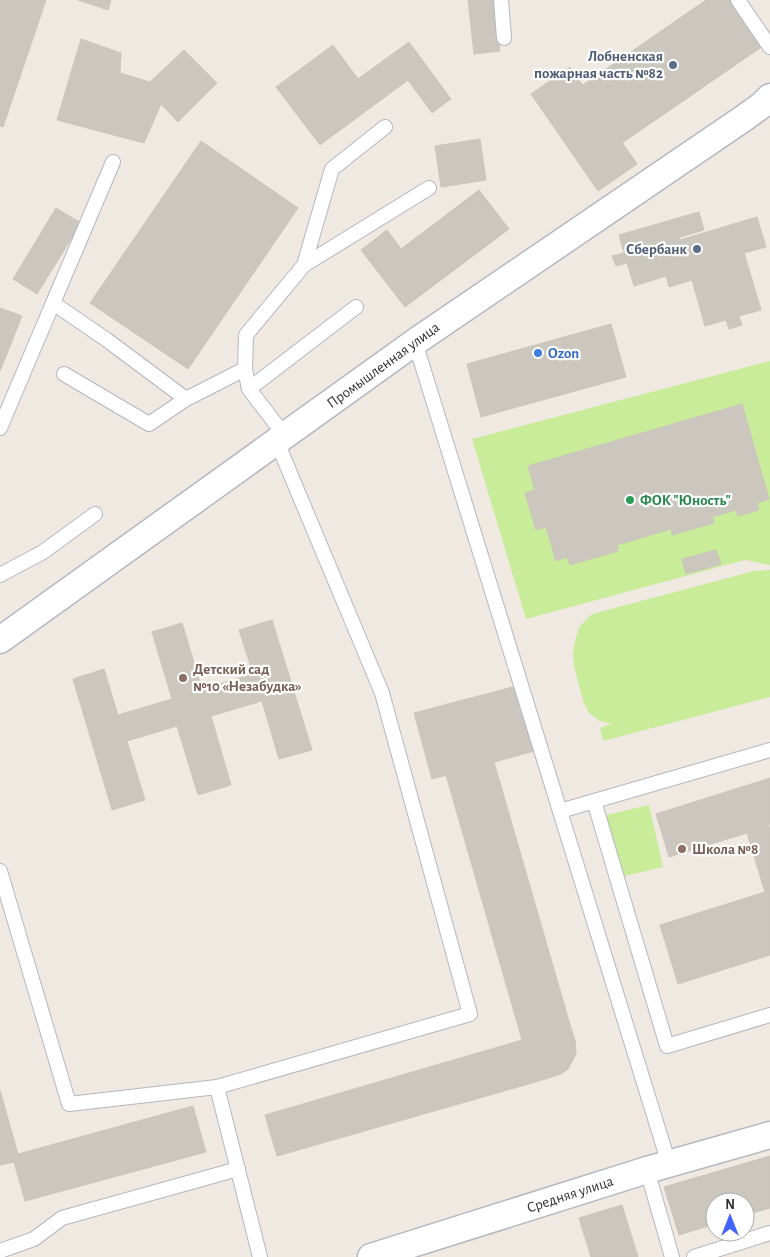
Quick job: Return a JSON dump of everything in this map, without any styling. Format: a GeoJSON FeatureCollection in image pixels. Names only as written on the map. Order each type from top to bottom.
{"type":"FeatureCollection","features":[{"type":"Feature","properties":{"kind":"street","name":"Промышленная улица"},"geometry":{"type":"LineString","coordinates":[[0,640],[415,342],[744,118],[762,105],[770,96]]}},
{"type":"Feature","properties":{"kind":"street","name":"Средняя улица"},"geometry":{"type":"LineString","coordinates":[[371,1257],[658,1167],[770,1135]]}},
{"type":"Feature","properties":{"kind":"lane"},"geometry":{"type":"LineString","coordinates":[[500,0],[504,38]]}},
{"type":"Feature","properties":{"kind":"lane"},"geometry":{"type":"LineString","coordinates":[[738,0],[770,47]]}},
{"type":"Feature","properties":{"kind":"lane"},"geometry":{"type":"LineString","coordinates":[[304,265],[332,169],[385,128]]}},
{"type":"Feature","properties":{"kind":"lane"},"geometry":{"type":"LineString","coordinates":[[0,428],[113,162]]}},
{"type":"Feature","properties":{"kind":"lane"},"geometry":{"type":"LineString","coordinates":[[0,871],[69,1104],[217,1087],[470,1014],[382,693],[281,439],[249,389],[245,369],[246,335],[304,265],[429,188]]}},
{"type":"Feature","properties":{"kind":"lane"},"geometry":{"type":"LineString","coordinates":[[53,304],[107,340],[186,399]]}},
{"type":"Feature","properties":{"kind":"lane"},"geometry":{"type":"LineString","coordinates":[[249,389],[356,307]]}},
{"type":"Feature","properties":{"kind":"lane"},"geometry":{"type":"LineString","coordinates":[[415,342],[560,811],[658,1167],[672,1257]]}},
{"type":"Feature","properties":{"kind":"lane"},"geometry":{"type":"LineString","coordinates":[[64,374],[149,424],[186,399],[245,369]]}},
{"type":"Feature","properties":{"kind":"lane"},"geometry":{"type":"LineString","coordinates":[[0,575],[43,552],[95,514]]}},
{"type":"Feature","properties":{"kind":"lane"},"geometry":{"type":"LineString","coordinates":[[560,811],[770,750]]}},
{"type":"Feature","properties":{"kind":"lane"},"geometry":{"type":"LineString","coordinates":[[594,801],[667,1046],[770,1015]]}},
{"type":"Feature","properties":{"kind":"lane"},"geometry":{"type":"LineString","coordinates":[[217,1087],[260,1257]]}},
{"type":"Feature","properties":{"kind":"lane"},"geometry":{"type":"LineString","coordinates":[[0,1251],[34,1239],[62,1218],[238,1169]]}},
{"type":"Feature","properties":{"kind":"lane"},"geometry":{"type":"LineString","coordinates":[[694,1257],[770,1233]]}},
{"type":"Feature","properties":{"kind":"green space","name":"ФОК \"Юность\""},"geometry":{"type":"Polygon","coordinates":[[[770,361],[770,565],[745,560],[526,619],[472,439],[770,361]]]}},
{"type":"Feature","properties":{"kind":"green space"},"geometry":{"type":"Polygon","coordinates":[[[770,570],[770,697],[603,741],[600,728],[612,724],[600,721],[589,713],[583,701],[574,666],[573,653],[580,626],[592,614],[754,571],[770,570]]]}},
{"type":"Feature","properties":{"kind":"green space"},"geometry":{"type":"Polygon","coordinates":[[[649,805],[663,867],[616,878],[602,816],[649,805]]]}},
{"type":"Feature","properties":{"kind":"building"},"geometry":{"type":"Polygon","coordinates":[[[0,0],[46,0],[3,127],[0,126],[0,0]]]}},
{"type":"Feature","properties":{"kind":"building"},"geometry":{"type":"Polygon","coordinates":[[[78,0],[111,0],[108,10],[78,0]]]}},
{"type":"Feature","properties":{"kind":"building"},"geometry":{"type":"Polygon","coordinates":[[[468,0],[494,0],[500,51],[474,54],[468,0]]]}},
{"type":"Feature","properties":{"kind":"building","name":"Лобненская пожарная часть №82"},"geometry":{"type":"Polygon","coordinates":[[[706,0],[731,0],[763,46],[622,143],[583,85],[706,0]]]}},
{"type":"Feature","properties":{"kind":"building"},"geometry":{"type":"Polygon","coordinates":[[[81,39],[121,53],[120,73],[150,82],[184,50],[217,83],[178,122],[161,104],[144,143],[57,120],[81,39]]]}},
{"type":"Feature","properties":{"kind":"building"},"geometry":{"type":"Polygon","coordinates":[[[409,42],[451,99],[432,113],[408,80],[320,145],[276,87],[333,45],[358,79],[409,42]]]}},
{"type":"Feature","properties":{"kind":"building"},"geometry":{"type":"Polygon","coordinates":[[[570,67],[637,164],[598,191],[531,94],[570,67]]]}},
{"type":"Feature","properties":{"kind":"building"},"geometry":{"type":"Polygon","coordinates":[[[480,139],[486,180],[441,187],[435,146],[480,139]]]}},
{"type":"Feature","properties":{"kind":"building"},"geometry":{"type":"Polygon","coordinates":[[[201,141],[298,208],[188,369],[90,303],[201,141]]]}},
{"type":"Feature","properties":{"kind":"building"},"geometry":{"type":"Polygon","coordinates":[[[479,190],[509,229],[405,307],[361,250],[387,230],[401,249],[479,190]]]}},
{"type":"Feature","properties":{"kind":"building"},"geometry":{"type":"Polygon","coordinates":[[[56,208],[81,223],[37,294],[13,279],[56,208]]]}},
{"type":"Feature","properties":{"kind":"building"},"geometry":{"type":"Polygon","coordinates":[[[699,212],[704,230],[680,237],[680,240],[757,217],[766,247],[744,253],[761,310],[739,316],[742,325],[729,329],[726,320],[705,326],[692,280],[669,287],[666,276],[634,286],[627,263],[616,266],[612,256],[624,253],[619,235],[699,212]]]}},
{"type":"Feature","properties":{"kind":"building"},"geometry":{"type":"Polygon","coordinates":[[[0,308],[22,316],[0,371],[0,308]]]}},
{"type":"Feature","properties":{"kind":"building"},"geometry":{"type":"Polygon","coordinates":[[[611,324],[626,377],[481,417],[467,364],[611,324]]]}},
{"type":"Feature","properties":{"kind":"building"},"geometry":{"type":"Polygon","coordinates":[[[742,404],[769,499],[757,503],[759,510],[738,516],[736,510],[712,517],[714,523],[672,535],[671,529],[617,545],[618,551],[570,565],[567,557],[556,561],[546,527],[536,530],[525,493],[535,490],[528,466],[742,404]]]}},
{"type":"Feature","properties":{"kind":"building"},"geometry":{"type":"Polygon","coordinates":[[[716,550],[721,564],[686,574],[682,559],[716,550]]]}},
{"type":"Feature","properties":{"kind":"building"},"geometry":{"type":"Polygon","coordinates":[[[272,620],[312,750],[279,759],[262,701],[211,716],[231,785],[198,795],[177,726],[127,741],[145,800],[112,810],[73,679],[104,669],[118,715],[172,699],[152,632],[182,623],[202,689],[253,674],[239,630],[272,620]]]}},
{"type":"Feature","properties":{"kind":"building"},"geometry":{"type":"Polygon","coordinates":[[[520,685],[538,750],[432,779],[414,713],[520,685]]]}},
{"type":"Feature","properties":{"kind":"building"},"geometry":{"type":"Polygon","coordinates":[[[494,762],[571,1028],[527,1041],[539,1081],[277,1156],[265,1115],[522,1040],[446,775],[494,762]]]}},
{"type":"Feature","properties":{"kind":"building"},"geometry":{"type":"Polygon","coordinates":[[[770,778],[770,824],[768,824],[770,830],[770,955],[678,984],[660,925],[765,892],[747,833],[669,857],[656,814],[770,778]]]}},
{"type":"Feature","properties":{"kind":"building"},"geometry":{"type":"Polygon","coordinates":[[[571,1028],[575,1040],[576,1054],[568,1069],[561,1074],[539,1081],[527,1041],[571,1028]]]}},
{"type":"Feature","properties":{"kind":"building"},"geometry":{"type":"Polygon","coordinates":[[[0,1090],[18,1154],[193,1106],[206,1152],[25,1201],[14,1162],[0,1165],[0,1090]]]}},
{"type":"Feature","properties":{"kind":"building"},"geometry":{"type":"Polygon","coordinates":[[[770,1156],[770,1208],[755,1212],[755,1192],[705,1192],[705,1227],[679,1235],[664,1187],[770,1156]]]}},
{"type":"Feature","properties":{"kind":"building"},"geometry":{"type":"Polygon","coordinates":[[[622,1205],[638,1257],[591,1257],[579,1218],[622,1205]]]}},
{"type":"Feature","properties":{"kind":"place","name":"Лобненская пожарная часть №82"},"geometry":{"type":"Point","coordinates":[673,65]}},
{"type":"Feature","properties":{"kind":"place","name":"Сбербанк"},"geometry":{"type":"Point","coordinates":[697,249]}},
{"type":"Feature","properties":{"kind":"place","name":"Ozon"},"geometry":{"type":"Point","coordinates":[538,353]}},
{"type":"Feature","properties":{"kind":"place","name":"ФОК \"Юность\""},"geometry":{"type":"Point","coordinates":[630,500]}},
{"type":"Feature","properties":{"kind":"place","name":"Детский сад №10 «Незабудка»"},"geometry":{"type":"Point","coordinates":[183,678]}},
{"type":"Feature","properties":{"kind":"place","name":"Школа №8"},"geometry":{"type":"Point","coordinates":[682,849]}}]}
